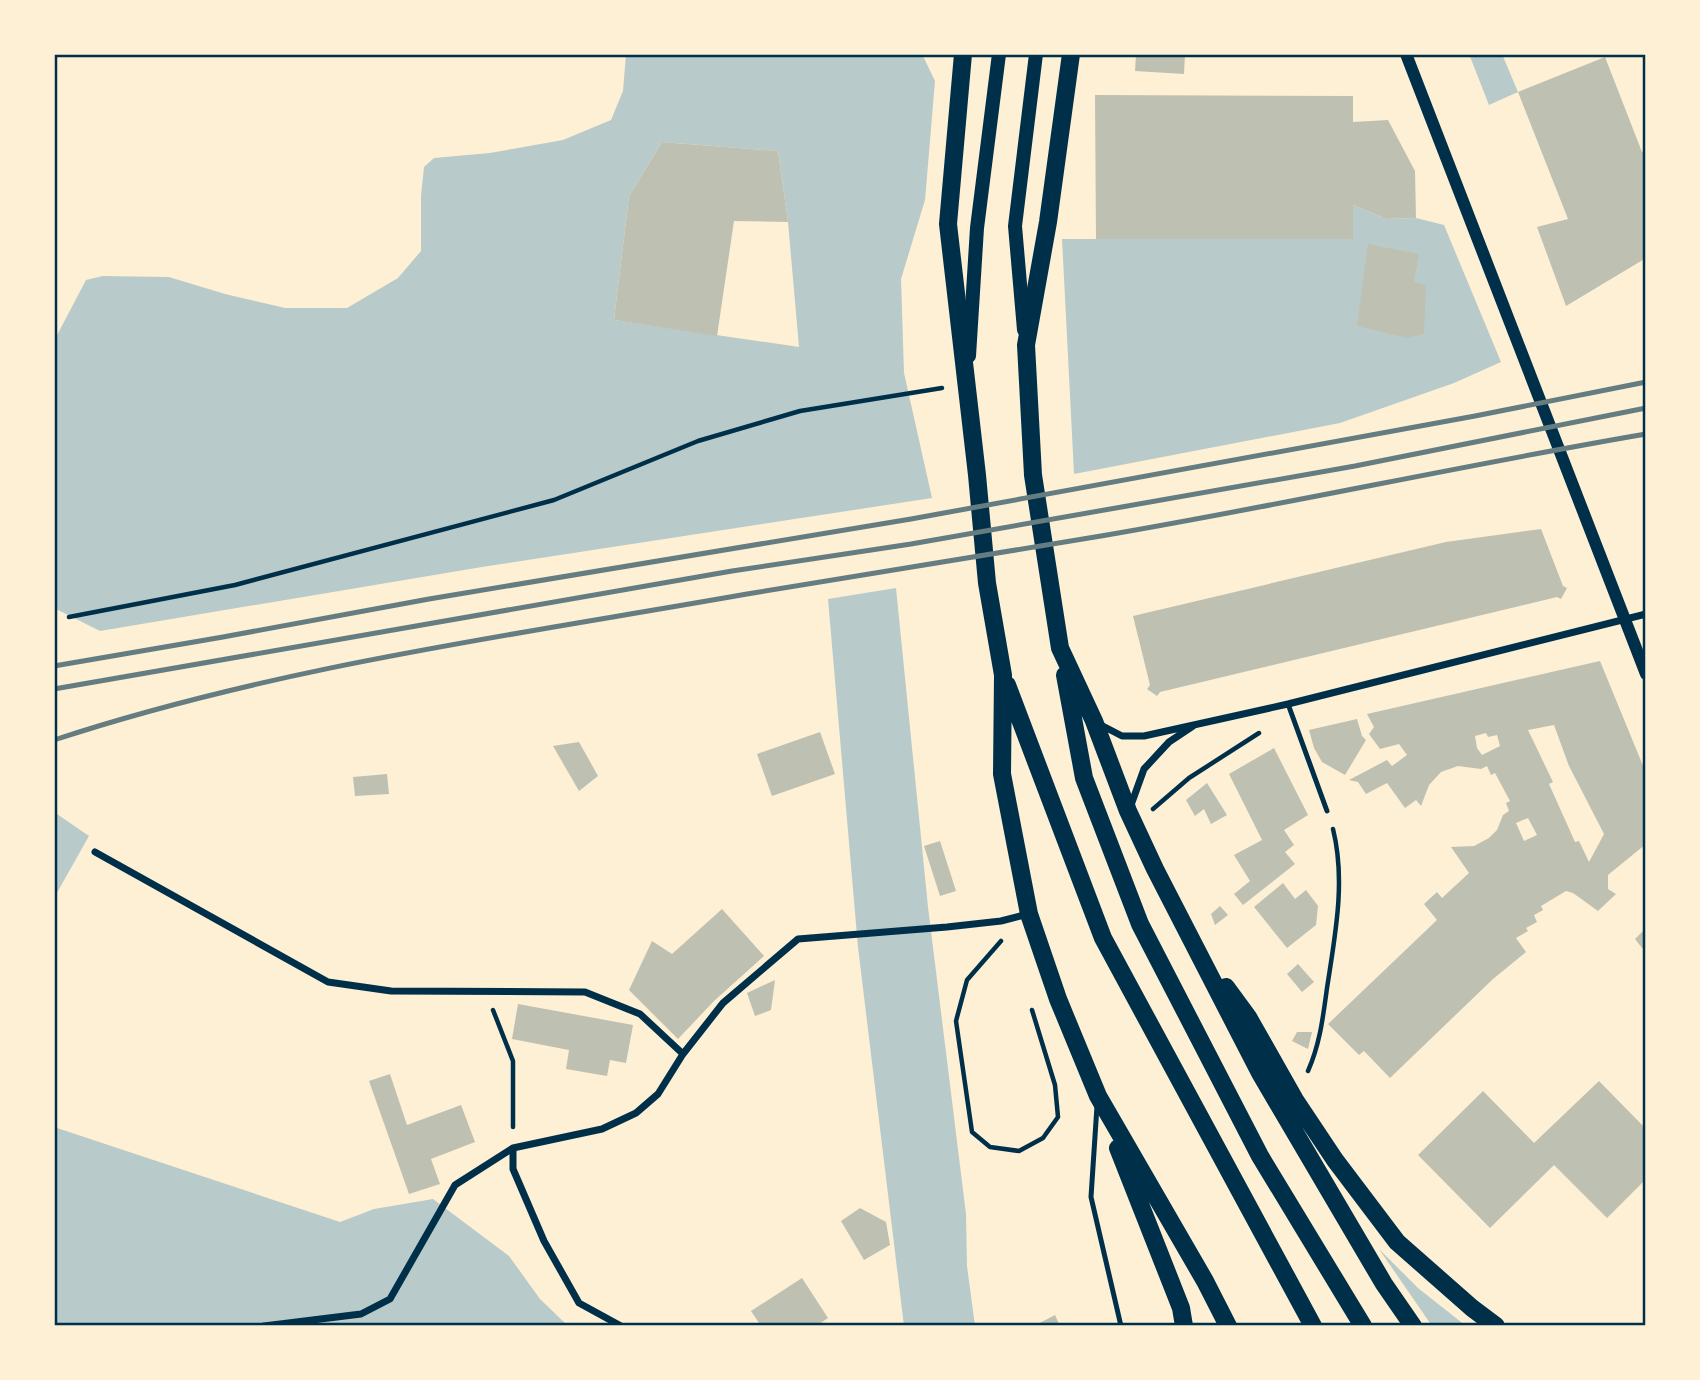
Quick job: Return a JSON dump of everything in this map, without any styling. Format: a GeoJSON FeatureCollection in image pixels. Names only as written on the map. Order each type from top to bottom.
{"type":"FeatureCollection","features":[{"type":"Feature","properties":{"kind":"main road"},"geometry":{"type":"LineString","coordinates":[[967,383],[976,228],[999,54]]}},
{"type":"Feature","properties":{"kind":"main road"},"geometry":{"type":"LineString","coordinates":[[1036,54],[1015,226],[1026,345],[1033,475],[1059,648],[1084,778],[1140,924],[1260,1156],[1363,1326]]}},
{"type":"Feature","properties":{"kind":"main road"},"geometry":{"type":"LineString","coordinates":[[1026,345],[1048,222],[1071,54]]}},
{"type":"Feature","properties":{"kind":"main road"},"geometry":{"type":"LineString","coordinates":[[962,55],[948,224],[987,583],[1003,675],[1002,774],[1029,914],[1058,999],[1181,1308],[1184,1326]]}},
{"type":"Feature","properties":{"kind":"main road"},"geometry":{"type":"LineString","coordinates":[[1059,648],[1094,721],[1128,811],[1260,1073],[1384,1284],[1413,1326]]}},
{"type":"Feature","properties":{"kind":"main road"},"geometry":{"type":"LineString","coordinates":[[1003,675],[1103,938],[1313,1326]]}},
{"type":"Feature","properties":{"kind":"main road"},"geometry":{"type":"LineString","coordinates":[[1187,931],[1248,1017],[1295,1100],[1335,1160],[1397,1242],[1496,1326]]}},
{"type":"Feature","properties":{"kind":"main road"},"geometry":{"type":"LineString","coordinates":[[1098,1096],[1205,1281],[1228,1326]]}},
{"type":"Feature","properties":{"kind":"street"},"geometry":{"type":"LineString","coordinates":[[1406,54],[1646,674]]}},
{"type":"Feature","properties":{"kind":"street"},"geometry":{"type":"LineString","coordinates":[[1094,721],[1122,736],[1144,736],[1288,704],[1646,614]]}},
{"type":"Feature","properties":{"kind":"street"},"geometry":{"type":"LineString","coordinates":[[1128,811],[1144,769],[1169,742],[1196,724]]}},
{"type":"Feature","properties":{"kind":"street"},"geometry":{"type":"LineString","coordinates":[[95,852],[328,982],[391,990],[585,992],[640,1014],[683,1055]]}},
{"type":"Feature","properties":{"kind":"street"},"geometry":{"type":"LineString","coordinates":[[264,1326],[362,1314],[390,1298],[455,1185],[513,1148],[601,1129],[636,1113],[658,1094],[683,1055],[723,1003],[798,939],[947,928],[1001,921],[1029,914]]}},
{"type":"Feature","properties":{"kind":"street"},"geometry":{"type":"LineString","coordinates":[[513,1148],[513,1169],[544,1241],[579,1303],[621,1326]]}},
{"type":"Feature","properties":{"kind":"lane"},"geometry":{"type":"LineString","coordinates":[[1288,704],[1327,811]]}},
{"type":"Feature","properties":{"kind":"lane"},"geometry":{"type":"LineString","coordinates":[[1098,1096],[1091,1197],[1121,1326]]}},
{"type":"Feature","properties":{"kind":"path"},"geometry":{"type":"LineString","coordinates":[[69,617],[235,585],[554,500],[698,441],[800,411],[967,383]]}},
{"type":"Feature","properties":{"kind":"path"},"geometry":{"type":"LineString","coordinates":[[1308,1072],[1318,1049],[1336,931],[1339,875],[1334,832],[1327,811]]}},
{"type":"Feature","properties":{"kind":"path"},"geometry":{"type":"LineString","coordinates":[[485,990],[513,1060],[513,1148]]}},
{"type":"Feature","properties":{"kind":"shaded area"},"geometry":{"type":"Polygon","coordinates":[[[626,54],[922,54],[935,81],[925,200],[901,279],[904,373],[932,498],[488,566],[100,631],[54,608],[54,341],[86,280],[103,276],[169,277],[285,308],[347,308],[398,278],[421,251],[424,167],[434,158],[490,153],[563,140],[611,120],[623,91],[626,54]],[[662,142],[629,196],[614,320],[799,347],[788,222],[778,151],[662,142]]]}},
{"type":"Feature","properties":{"kind":"shaded area"},"geometry":{"type":"Polygon","coordinates":[[[1469,54],[1502,54],[1518,92],[1489,105],[1469,54]]]}},
{"type":"Feature","properties":{"kind":"shaded area"},"geometry":{"type":"Polygon","coordinates":[[[1353,205],[1386,219],[1416,218],[1444,225],[1501,362],[1454,383],[1340,423],[1074,474],[1062,239],[1353,239],[1353,205]]]}},
{"type":"Feature","properties":{"kind":"shaded area"},"geometry":{"type":"Polygon","coordinates":[[[896,588],[928,907],[966,1214],[967,1266],[975,1326],[904,1326],[858,947],[828,599],[896,588]]]}},
{"type":"Feature","properties":{"kind":"shaded area"},"geometry":{"type":"Polygon","coordinates":[[[54,812],[89,836],[54,898],[54,812]]]}},
{"type":"Feature","properties":{"kind":"shaded area"},"geometry":{"type":"Polygon","coordinates":[[[54,1127],[340,1222],[374,1209],[433,1199],[509,1256],[540,1299],[568,1326],[54,1326],[54,1127]]]}},
{"type":"Feature","properties":{"kind":"shaded area"},"geometry":{"type":"Polygon","coordinates":[[[1379,1249],[1418,1288],[1466,1326],[1432,1326],[1379,1249]]]}},
{"type":"Feature","properties":{"kind":"building"},"geometry":{"type":"Polygon","coordinates":[[[1136,54],[1185,54],[1184,74],[1135,71],[1136,54]]]}},
{"type":"Feature","properties":{"kind":"building"},"geometry":{"type":"Polygon","coordinates":[[[1605,57],[1642,152],[1646,150],[1646,258],[1566,306],[1537,227],[1568,219],[1518,92],[1605,57]]]}},
{"type":"Feature","properties":{"kind":"building"},"geometry":{"type":"Polygon","coordinates":[[[1095,95],[1353,96],[1353,122],[1388,120],[1415,171],[1416,218],[1386,219],[1353,205],[1353,239],[1096,239],[1095,95]]]}},
{"type":"Feature","properties":{"kind":"building"},"geometry":{"type":"Polygon","coordinates":[[[662,142],[778,151],[788,222],[734,221],[717,336],[614,320],[629,196],[662,142]]]}},
{"type":"Feature","properties":{"kind":"building"},"geometry":{"type":"Polygon","coordinates":[[[1368,244],[1419,254],[1414,282],[1426,285],[1424,334],[1407,338],[1357,326],[1368,244]]]}},
{"type":"Feature","properties":{"kind":"building"},"geometry":{"type":"Polygon","coordinates":[[[1541,529],[1563,586],[1567,588],[1561,599],[1557,597],[1160,692],[1157,696],[1147,689],[1150,685],[1133,616],[1446,542],[1541,529]]]}},
{"type":"Feature","properties":{"kind":"building"},"geometry":{"type":"Polygon","coordinates":[[[1600,661],[1646,773],[1646,844],[1608,875],[1608,889],[1616,894],[1598,911],[1566,891],[1541,906],[1543,910],[1534,915],[1537,922],[1516,938],[1526,952],[1493,979],[1390,1078],[1364,1051],[1359,1055],[1328,1024],[1437,920],[1424,904],[1437,892],[1442,898],[1469,873],[1451,847],[1474,846],[1489,838],[1497,830],[1503,815],[1509,811],[1506,803],[1510,801],[1495,773],[1491,775],[1487,766],[1481,769],[1458,766],[1441,772],[1429,785],[1421,806],[1416,800],[1405,808],[1387,783],[1366,794],[1358,782],[1349,780],[1387,760],[1392,766],[1407,755],[1399,744],[1380,749],[1369,734],[1374,727],[1367,714],[1600,661]],[[1554,725],[1528,730],[1553,782],[1549,784],[1575,842],[1579,841],[1589,862],[1604,834],[1569,766],[1554,725]],[[1486,733],[1475,736],[1477,748],[1482,755],[1500,746],[1497,735],[1488,737],[1486,733]],[[1528,818],[1516,823],[1524,841],[1537,835],[1528,818]]]}},
{"type":"Feature","properties":{"kind":"building"},"geometry":{"type":"Polygon","coordinates":[[[1357,719],[1362,736],[1366,740],[1345,775],[1322,762],[1314,748],[1309,730],[1357,719]]]}},
{"type":"Feature","properties":{"kind":"building"},"geometry":{"type":"Polygon","coordinates":[[[820,732],[835,774],[772,796],[757,754],[820,732]]]}},
{"type":"Feature","properties":{"kind":"building"},"geometry":{"type":"Polygon","coordinates":[[[579,742],[598,776],[579,791],[553,746],[579,742]]]}},
{"type":"Feature","properties":{"kind":"building"},"geometry":{"type":"Polygon","coordinates":[[[1274,748],[1308,815],[1284,830],[1294,845],[1285,852],[1295,864],[1243,905],[1234,894],[1250,881],[1234,855],[1262,840],[1229,774],[1274,748]]]}},
{"type":"Feature","properties":{"kind":"building"},"geometry":{"type":"Polygon","coordinates":[[[387,774],[389,794],[355,796],[353,777],[387,774]]]}},
{"type":"Feature","properties":{"kind":"building"},"geometry":{"type":"Polygon","coordinates":[[[1207,783],[1227,815],[1211,824],[1204,809],[1195,816],[1186,800],[1207,783]]]}},
{"type":"Feature","properties":{"kind":"building"},"geometry":{"type":"Polygon","coordinates":[[[940,841],[956,891],[940,896],[924,846],[940,841]]]}},
{"type":"Feature","properties":{"kind":"building"},"geometry":{"type":"Polygon","coordinates":[[[1283,883],[1295,899],[1306,890],[1318,906],[1316,925],[1287,948],[1254,907],[1283,883]]]}},
{"type":"Feature","properties":{"kind":"building"},"geometry":{"type":"Polygon","coordinates":[[[1220,906],[1228,915],[1215,925],[1211,914],[1220,906]]]}},
{"type":"Feature","properties":{"kind":"building"},"geometry":{"type":"Polygon","coordinates":[[[722,909],[764,956],[714,1001],[678,1039],[629,990],[652,941],[672,954],[722,909]]]}},
{"type":"Feature","properties":{"kind":"building"},"geometry":{"type":"Polygon","coordinates":[[[1646,928],[1646,953],[1635,939],[1646,928]]]}},
{"type":"Feature","properties":{"kind":"building"},"geometry":{"type":"Polygon","coordinates":[[[1298,964],[1314,982],[1302,992],[1287,974],[1298,964]]]}},
{"type":"Feature","properties":{"kind":"building"},"geometry":{"type":"Polygon","coordinates":[[[775,980],[771,1010],[755,1016],[747,993],[775,980]]]}},
{"type":"Feature","properties":{"kind":"building"},"geometry":{"type":"Polygon","coordinates":[[[518,1004],[633,1025],[626,1063],[610,1060],[607,1076],[566,1069],[569,1050],[512,1039],[518,1004]]]}},
{"type":"Feature","properties":{"kind":"building"},"geometry":{"type":"Polygon","coordinates":[[[1297,1032],[1312,1032],[1308,1049],[1292,1041],[1297,1032]]]}},
{"type":"Feature","properties":{"kind":"building"},"geometry":{"type":"Polygon","coordinates":[[[390,1074],[407,1125],[461,1105],[475,1142],[431,1159],[440,1184],[409,1194],[369,1081],[390,1074]]]}},
{"type":"Feature","properties":{"kind":"building"},"geometry":{"type":"Polygon","coordinates":[[[1599,1081],[1646,1129],[1646,1179],[1607,1218],[1554,1165],[1490,1228],[1418,1155],[1483,1091],[1534,1143],[1599,1081]]]}},
{"type":"Feature","properties":{"kind":"building"},"geometry":{"type":"Polygon","coordinates":[[[860,1208],[886,1222],[890,1245],[864,1260],[841,1221],[860,1208]]]}},
{"type":"Feature","properties":{"kind":"building"},"geometry":{"type":"Polygon","coordinates":[[[802,1278],[828,1318],[816,1326],[761,1326],[751,1311],[802,1278]]]}},
{"type":"Feature","properties":{"kind":"building"},"geometry":{"type":"Polygon","coordinates":[[[1055,1315],[1060,1326],[1034,1326],[1055,1315]]]}},
{"type":"Feature","properties":{"kind":"railway"},"geometry":{"type":"LineString","coordinates":[[54,666],[429,599],[911,519],[1646,382]]}},
{"type":"Feature","properties":{"kind":"railway"},"geometry":{"type":"LineString","coordinates":[[54,689],[1355,466],[1646,408]]}},
{"type":"Feature","properties":{"kind":"railway"},"geometry":{"type":"LineString","coordinates":[[54,740],[225,692],[398,655],[1169,524],[1646,434]]}}]}
